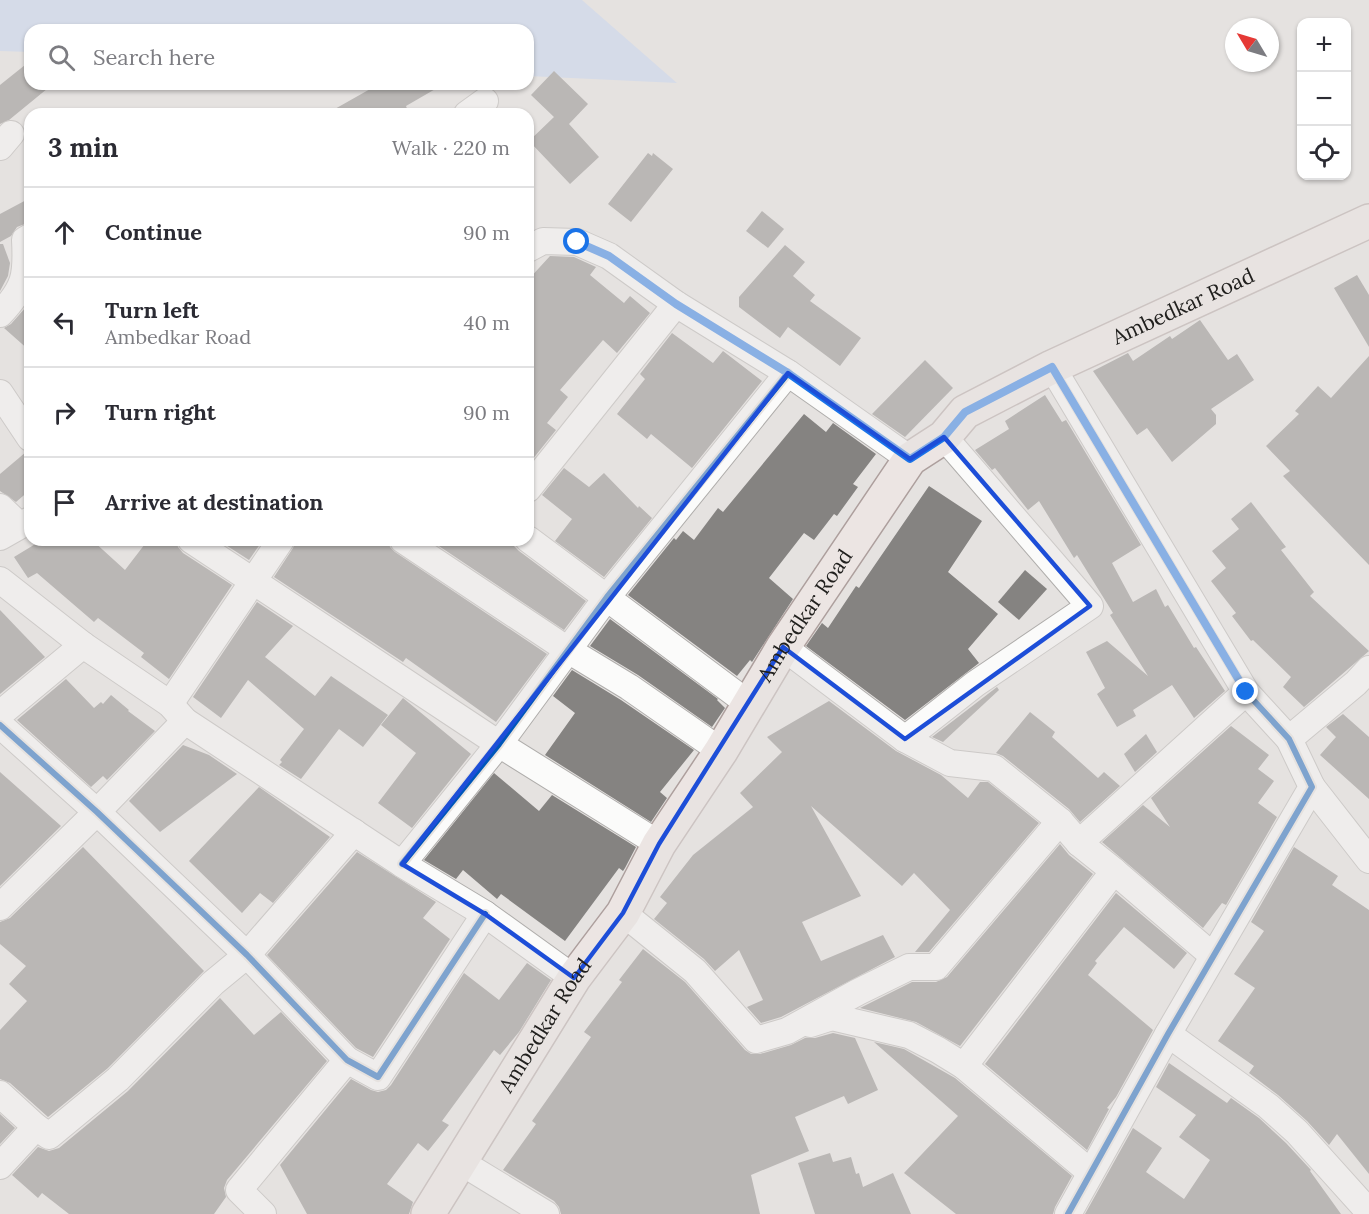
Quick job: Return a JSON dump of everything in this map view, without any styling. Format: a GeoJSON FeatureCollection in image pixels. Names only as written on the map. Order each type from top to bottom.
{"type":"FeatureCollection","features":[{"type":"Feature","properties":{"kind":"main road","name":"Ambedkar Road"},"geometry":{"type":"LineString","coordinates":[[428,1214],[574,978],[623,913],[659,844],[721,752],[783,647],[910,459],[944,437],[965,412],[1052,367],[1369,221]]}},
{"type":"Feature","properties":{"kind":"street"},"geometry":{"type":"LineString","coordinates":[[534,246],[543,241],[577,242],[609,256],[676,304],[788,373],[910,459]]}},
{"type":"Feature","properties":{"kind":"street"},"geometry":{"type":"LineString","coordinates":[[0,314],[23,286],[24,278]]}},
{"type":"Feature","properties":{"kind":"street"},"geometry":{"type":"LineString","coordinates":[[534,482],[676,304]]}},
{"type":"Feature","properties":{"kind":"street"},"geometry":{"type":"LineString","coordinates":[[1052,367],[1246,692],[1288,739],[1312,787],[1369,860]]}},
{"type":"Feature","properties":{"kind":"street"},"geometry":{"type":"LineString","coordinates":[[402,864],[499,744],[607,597],[788,373]]}},
{"type":"Feature","properties":{"kind":"street"},"geometry":{"type":"LineString","coordinates":[[0,393],[24,429]]}},
{"type":"Feature","properties":{"kind":"street"},"geometry":{"type":"LineString","coordinates":[[905,739],[975,684],[1090,606],[944,437]]}},
{"type":"Feature","properties":{"kind":"street"},"geometry":{"type":"LineString","coordinates":[[0,507],[16,527]]}},
{"type":"Feature","properties":{"kind":"street"},"geometry":{"type":"LineString","coordinates":[[534,543],[749,704]]}},
{"type":"Feature","properties":{"kind":"street"},"geometry":{"type":"LineString","coordinates":[[201,546],[499,744],[659,844]]}},
{"type":"Feature","properties":{"kind":"street"},"geometry":{"type":"LineString","coordinates":[[0,907],[96,812],[177,712],[253,581],[277,546]]}},
{"type":"Feature","properties":{"kind":"street"},"geometry":{"type":"LineString","coordinates":[[412,546],[568,650],[630,687],[721,752]]}},
{"type":"Feature","properties":{"kind":"street"},"geometry":{"type":"LineString","coordinates":[[0,580],[83,645],[177,712],[402,864],[485,914],[574,978]]}},
{"type":"Feature","properties":{"kind":"street"},"geometry":{"type":"LineString","coordinates":[[0,714],[83,645]]}},
{"type":"Feature","properties":{"kind":"street"},"geometry":{"type":"LineString","coordinates":[[783,647],[905,739],[950,763],[994,768],[1060,821],[1079,843],[1114,870],[1213,956]]}},
{"type":"Feature","properties":{"kind":"street"},"geometry":{"type":"LineString","coordinates":[[1288,739],[1365,682]]}},
{"type":"Feature","properties":{"kind":"street"},"geometry":{"type":"LineString","coordinates":[[1079,843],[1246,692]]}},
{"type":"Feature","properties":{"kind":"street"},"geometry":{"type":"LineString","coordinates":[[0,725],[247,955],[347,1060],[378,1077],[485,914]]}},
{"type":"Feature","properties":{"kind":"street"},"geometry":{"type":"LineString","coordinates":[[1068,1214],[1168,1034],[1312,787]]}},
{"type":"Feature","properties":{"kind":"street"},"geometry":{"type":"LineString","coordinates":[[787,1031],[909,967],[936,967],[1060,821]]}},
{"type":"Feature","properties":{"kind":"street"},"geometry":{"type":"LineString","coordinates":[[0,1094],[36,1127],[50,1136],[118,1079],[213,983],[247,955],[354,832]]}},
{"type":"Feature","properties":{"kind":"street"},"geometry":{"type":"LineString","coordinates":[[964,1066],[1114,870]]}},
{"type":"Feature","properties":{"kind":"street"},"geometry":{"type":"LineString","coordinates":[[623,913],[695,971],[756,1040],[832,1017],[909,1035],[964,1066],[1090,1172]]}},
{"type":"Feature","properties":{"kind":"street"},"geometry":{"type":"LineString","coordinates":[[1168,1034],[1268,1106],[1297,1132],[1369,1212]]}},
{"type":"Feature","properties":{"kind":"street"},"geometry":{"type":"LineString","coordinates":[[262,1214],[238,1190],[347,1060]]}},
{"type":"Feature","properties":{"kind":"street"},"geometry":{"type":"LineString","coordinates":[[0,1166],[36,1127]]}},
{"type":"Feature","properties":{"kind":"street"},"geometry":{"type":"LineString","coordinates":[[459,1161],[546,1214]]}},
{"type":"Feature","properties":{"kind":"highlighted area"},"geometry":{"type":"Polygon","coordinates":[[[788,373],[910,459],[944,437],[1090,606],[905,739],[783,647],[659,844],[623,913],[574,978],[485,914],[402,864],[788,373]]]}},
{"type":"Feature","properties":{"kind":"water"},"geometry":{"type":"Polygon","coordinates":[[[0,0],[582,0],[677,83],[534,76],[534,24],[24,24],[24,52],[0,51],[0,0]]]}},
{"type":"Feature","properties":{"kind":"building"},"geometry":{"type":"Polygon","coordinates":[[[24,66],[24,90],[46,90],[9,120],[0,124],[0,85],[24,66]]]}},
{"type":"Feature","properties":{"kind":"building"},"geometry":{"type":"Polygon","coordinates":[[[554,71],[588,104],[569,124],[599,157],[570,184],[534,146],[534,136],[554,117],[531,95],[554,71]]]}},
{"type":"Feature","properties":{"kind":"building"},"geometry":{"type":"Polygon","coordinates":[[[368,90],[434,90],[406,106],[407,108],[337,108],[368,90]]]}},
{"type":"Feature","properties":{"kind":"building"},"geometry":{"type":"Polygon","coordinates":[[[648,153],[652,156],[653,153],[673,169],[631,222],[608,204],[648,153]]]}},
{"type":"Feature","properties":{"kind":"building"},"geometry":{"type":"Polygon","coordinates":[[[24,201],[24,224],[17,227],[11,236],[0,242],[0,214],[24,201]]]}},
{"type":"Feature","properties":{"kind":"building"},"geometry":{"type":"Polygon","coordinates":[[[762,211],[784,229],[768,248],[746,231],[762,211]]]}},
{"type":"Feature","properties":{"kind":"building"},"geometry":{"type":"Polygon","coordinates":[[[0,244],[3,244],[10,263],[8,276],[0,291],[0,244]]]}},
{"type":"Feature","properties":{"kind":"building"},"geometry":{"type":"Polygon","coordinates":[[[785,245],[805,262],[793,276],[815,295],[810,301],[861,338],[840,366],[788,327],[780,338],[739,307],[739,297],[785,245]]]}},
{"type":"Feature","properties":{"kind":"building"},"geometry":{"type":"Polygon","coordinates":[[[550,256],[574,257],[596,267],[590,275],[624,303],[630,296],[650,313],[617,353],[603,340],[560,390],[568,397],[547,423],[556,430],[534,458],[534,273],[550,256]]]}},
{"type":"Feature","properties":{"kind":"building"},"geometry":{"type":"Polygon","coordinates":[[[1357,275],[1369,295],[1369,347],[1334,288],[1357,275]]]}},
{"type":"Feature","properties":{"kind":"building"},"geometry":{"type":"Polygon","coordinates":[[[24,309],[24,346],[4,328],[11,324],[24,309]]]}},
{"type":"Feature","properties":{"kind":"building"},"geometry":{"type":"Polygon","coordinates":[[[1200,320],[1228,360],[1237,354],[1254,380],[1211,409],[1216,415],[1216,424],[1172,462],[1147,428],[1137,435],[1093,371],[1128,353],[1133,361],[1170,336],[1172,339],[1200,320]]]}},
{"type":"Feature","properties":{"kind":"building"},"geometry":{"type":"Polygon","coordinates":[[[672,333],[713,363],[723,351],[762,381],[692,468],[651,434],[647,439],[617,414],[645,379],[640,374],[672,333]]]}},
{"type":"Feature","properties":{"kind":"building"},"geometry":{"type":"Polygon","coordinates":[[[1369,356],[1369,565],[1283,476],[1290,471],[1266,446],[1299,414],[1295,411],[1318,386],[1331,398],[1369,356]]]}},
{"type":"Feature","properties":{"kind":"building"},"geometry":{"type":"Polygon","coordinates":[[[925,360],[953,388],[905,437],[872,414],[925,360]]]}},
{"type":"Feature","properties":{"kind":"building"},"geometry":{"type":"Polygon","coordinates":[[[1045,395],[1062,422],[1066,420],[1141,545],[1112,563],[1133,602],[1156,589],[1165,607],[1168,605],[1194,648],[1196,647],[1225,691],[1194,718],[1172,685],[1133,710],[1136,716],[1117,727],[1097,694],[1105,688],[1086,652],[1107,641],[1148,676],[1110,615],[1113,613],[1077,555],[1074,558],[1039,501],[1028,510],[995,468],[992,470],[975,450],[1009,429],[1005,421],[1045,395]]]}},
{"type":"Feature","properties":{"kind":"building"},"geometry":{"type":"Polygon","coordinates":[[[804,414],[826,432],[833,423],[876,454],[853,484],[858,487],[837,516],[834,514],[814,540],[804,533],[769,578],[793,599],[752,662],[750,660],[737,676],[628,595],[674,538],[676,540],[683,531],[694,540],[718,508],[723,512],[804,414]]]}},
{"type":"Feature","properties":{"kind":"building"},"geometry":{"type":"Polygon","coordinates":[[[24,454],[24,495],[16,502],[0,491],[0,474],[24,454]]]}},
{"type":"Feature","properties":{"kind":"building"},"geometry":{"type":"Polygon","coordinates":[[[564,468],[589,487],[604,473],[638,508],[639,506],[652,518],[604,577],[555,541],[572,519],[542,495],[564,468]]]}},
{"type":"Feature","properties":{"kind":"building"},"geometry":{"type":"Polygon","coordinates":[[[929,486],[982,521],[948,572],[998,614],[968,649],[979,663],[905,720],[806,646],[822,623],[828,628],[856,586],[859,588],[929,486]]]}},
{"type":"Feature","properties":{"kind":"building"},"geometry":{"type":"Polygon","coordinates":[[[1251,502],[1286,547],[1281,550],[1314,592],[1310,596],[1369,651],[1304,707],[1283,687],[1291,677],[1253,640],[1251,641],[1232,616],[1236,613],[1211,581],[1226,568],[1212,551],[1239,529],[1231,519],[1251,502]]]}},
{"type":"Feature","properties":{"kind":"building"},"geometry":{"type":"Polygon","coordinates":[[[32,546],[99,546],[125,570],[143,546],[178,546],[183,553],[232,585],[169,679],[141,657],[144,653],[98,618],[94,622],[37,573],[28,578],[14,557],[32,546]]]}},
{"type":"Feature","properties":{"kind":"building"},"geometry":{"type":"Polygon","coordinates":[[[227,546],[259,546],[249,560],[227,546]]]}},
{"type":"Feature","properties":{"kind":"building"},"geometry":{"type":"Polygon","coordinates":[[[294,546],[390,546],[395,552],[547,654],[496,722],[406,658],[403,662],[274,577],[294,546]]]}},
{"type":"Feature","properties":{"kind":"building"},"geometry":{"type":"Polygon","coordinates":[[[439,546],[514,546],[586,601],[564,630],[439,546]]]}},
{"type":"Feature","properties":{"kind":"building"},"geometry":{"type":"Polygon","coordinates":[[[1025,570],[1047,589],[1019,620],[998,602],[1025,570]]]}},
{"type":"Feature","properties":{"kind":"building"},"geometry":{"type":"Polygon","coordinates":[[[257,602],[293,626],[265,657],[315,696],[331,676],[388,715],[363,747],[339,729],[301,779],[279,765],[282,762],[280,760],[304,729],[248,680],[221,718],[193,697],[257,602]]]}},
{"type":"Feature","properties":{"kind":"building"},"geometry":{"type":"Polygon","coordinates":[[[0,610],[45,657],[0,694],[0,610]]]}},
{"type":"Feature","properties":{"kind":"building"},"geometry":{"type":"Polygon","coordinates":[[[610,619],[718,699],[725,708],[712,727],[638,675],[590,646],[610,619]]]}},
{"type":"Feature","properties":{"kind":"building"},"geometry":{"type":"Polygon","coordinates":[[[572,670],[694,750],[660,792],[667,798],[651,822],[545,755],[575,713],[553,696],[572,670]]]}},
{"type":"Feature","properties":{"kind":"building"},"geometry":{"type":"Polygon","coordinates":[[[66,679],[94,708],[101,702],[103,704],[111,695],[155,731],[107,780],[103,776],[91,787],[17,720],[66,679]]]}},
{"type":"Feature","properties":{"kind":"building"},"geometry":{"type":"Polygon","coordinates":[[[997,687],[999,690],[943,742],[932,737],[997,687]]]}},
{"type":"Feature","properties":{"kind":"building"},"geometry":{"type":"Polygon","coordinates":[[[403,698],[471,754],[412,828],[378,803],[416,753],[381,725],[403,698]]]}},
{"type":"Feature","properties":{"kind":"building"},"geometry":{"type":"Polygon","coordinates":[[[829,701],[896,751],[941,775],[968,798],[980,782],[988,782],[1039,823],[929,952],[915,952],[950,910],[914,873],[902,886],[811,806],[861,896],[802,922],[821,961],[883,935],[895,957],[781,1017],[761,1023],[747,1007],[763,1000],[739,950],[715,971],[704,959],[654,919],[667,903],[660,897],[693,855],[753,807],[740,793],[782,752],[767,737],[829,701]]]}},
{"type":"Feature","properties":{"kind":"building"},"geometry":{"type":"Polygon","coordinates":[[[1030,712],[1055,732],[1052,737],[1098,778],[1104,772],[1120,786],[1080,822],[1069,809],[1003,756],[996,753],[1030,712]]]}},
{"type":"Feature","properties":{"kind":"building"},"geometry":{"type":"Polygon","coordinates":[[[1343,714],[1369,737],[1369,799],[1320,755],[1336,737],[1326,727],[1343,714]]]}},
{"type":"Feature","properties":{"kind":"building"},"geometry":{"type":"Polygon","coordinates":[[[1231,726],[1269,755],[1258,769],[1274,781],[1258,803],[1277,817],[1226,905],[1222,903],[1203,928],[1102,842],[1143,805],[1170,827],[1151,798],[1231,726]]]}},
{"type":"Feature","properties":{"kind":"building"},"geometry":{"type":"Polygon","coordinates":[[[1146,734],[1157,752],[1135,772],[1124,754],[1146,734]]]}},
{"type":"Feature","properties":{"kind":"building"},"geometry":{"type":"Polygon","coordinates":[[[183,745],[209,755],[237,774],[160,832],[129,801],[183,745]]]}},
{"type":"Feature","properties":{"kind":"building"},"geometry":{"type":"Polygon","coordinates":[[[0,772],[61,826],[0,886],[0,772]]]}},
{"type":"Feature","properties":{"kind":"building"},"geometry":{"type":"Polygon","coordinates":[[[494,773],[539,811],[552,795],[636,847],[623,871],[619,868],[565,941],[501,894],[497,899],[463,870],[456,879],[424,860],[494,773]]]}},
{"type":"Feature","properties":{"kind":"building"},"geometry":{"type":"Polygon","coordinates":[[[259,787],[330,837],[273,903],[260,893],[242,913],[189,861],[259,787]]]}},
{"type":"Feature","properties":{"kind":"building"},"geometry":{"type":"Polygon","coordinates":[[[1060,844],[1069,855],[1093,874],[960,1046],[916,1022],[860,1008],[912,982],[936,982],[947,977],[1060,844]]]}},
{"type":"Feature","properties":{"kind":"building"},"geometry":{"type":"Polygon","coordinates":[[[83,847],[204,971],[108,1068],[48,1117],[10,1083],[0,1079],[0,1030],[27,1001],[9,984],[26,966],[0,944],[0,922],[10,918],[83,847]]]}},
{"type":"Feature","properties":{"kind":"building"},"geometry":{"type":"Polygon","coordinates":[[[1294,847],[1338,876],[1332,885],[1369,910],[1369,1174],[1337,1134],[1329,1145],[1307,1121],[1249,1073],[1254,1066],[1218,1041],[1255,988],[1234,974],[1264,931],[1251,922],[1294,847]]]}},
{"type":"Feature","properties":{"kind":"building"},"geometry":{"type":"Polygon","coordinates":[[[357,852],[436,902],[423,918],[450,939],[373,1057],[356,1048],[267,955],[357,852]]]}},
{"type":"Feature","properties":{"kind":"building"},"geometry":{"type":"Polygon","coordinates":[[[1116,893],[1187,953],[1174,969],[1124,927],[1095,961],[1097,963],[1088,975],[1153,1030],[1116,1097],[1107,1108],[1109,1109],[1087,1150],[985,1064],[1116,893]]]}},
{"type":"Feature","properties":{"kind":"building"},"geometry":{"type":"Polygon","coordinates":[[[643,949],[685,982],[751,1054],[760,1054],[791,1045],[805,1038],[833,1033],[855,1038],[878,1090],[848,1104],[844,1096],[795,1117],[809,1151],[751,1175],[760,1214],[561,1214],[554,1201],[503,1170],[536,1124],[532,1121],[591,1037],[584,1032],[622,982],[619,980],[643,949]]]}},
{"type":"Feature","properties":{"kind":"building"},"geometry":{"type":"Polygon","coordinates":[[[527,963],[551,980],[519,1032],[500,1055],[494,1050],[442,1121],[449,1125],[428,1151],[418,1143],[387,1184],[413,1202],[409,1214],[307,1214],[280,1165],[351,1079],[371,1090],[378,1092],[386,1090],[464,973],[499,1000],[527,963]]]}},
{"type":"Feature","properties":{"kind":"building"},"geometry":{"type":"Polygon","coordinates":[[[220,998],[254,1035],[281,1012],[327,1061],[227,1180],[224,1188],[226,1197],[214,1214],[69,1214],[42,1193],[38,1198],[12,1175],[38,1147],[49,1151],[59,1148],[128,1091],[220,998]]]}},
{"type":"Feature","properties":{"kind":"building"},"geometry":{"type":"Polygon","coordinates":[[[874,1042],[904,1049],[955,1078],[1072,1176],[1053,1214],[956,1214],[904,1173],[958,1116],[874,1042]]]}},
{"type":"Feature","properties":{"kind":"building"},"geometry":{"type":"Polygon","coordinates":[[[1169,1063],[1227,1103],[1231,1098],[1259,1118],[1311,1170],[1341,1214],[1085,1214],[1133,1128],[1162,1148],[1146,1172],[1184,1199],[1210,1160],[1179,1137],[1196,1115],[1156,1087],[1169,1063]]]}},
{"type":"Feature","properties":{"kind":"building"},"geometry":{"type":"Polygon","coordinates":[[[0,1114],[15,1128],[0,1144],[0,1114]]]}},
{"type":"Feature","properties":{"kind":"building"},"geometry":{"type":"Polygon","coordinates":[[[830,1153],[833,1162],[851,1157],[863,1187],[893,1173],[911,1214],[815,1214],[798,1163],[830,1153]]]}},
{"type":"Feature","properties":{"kind":"cycle path"},"geometry":{"type":"LineString","coordinates":[[1052,367],[1246,692],[1289,739],[1312,787],[1168,1034],[1068,1214]]}},
{"type":"Feature","properties":{"kind":"cycle path"},"geometry":{"type":"LineString","coordinates":[[402,864],[499,744],[607,597],[788,373]]}},
{"type":"Feature","properties":{"kind":"cycle path"},"geometry":{"type":"LineString","coordinates":[[0,725],[97,812],[247,955],[347,1060],[378,1077],[485,914]]}},
{"type":"Feature","properties":{"kind":"route"},"geometry":{"type":"LineString","coordinates":[[577,242],[609,256],[676,304],[788,373],[910,459],[944,437],[965,412],[1052,367],[1246,692]]}}]}
